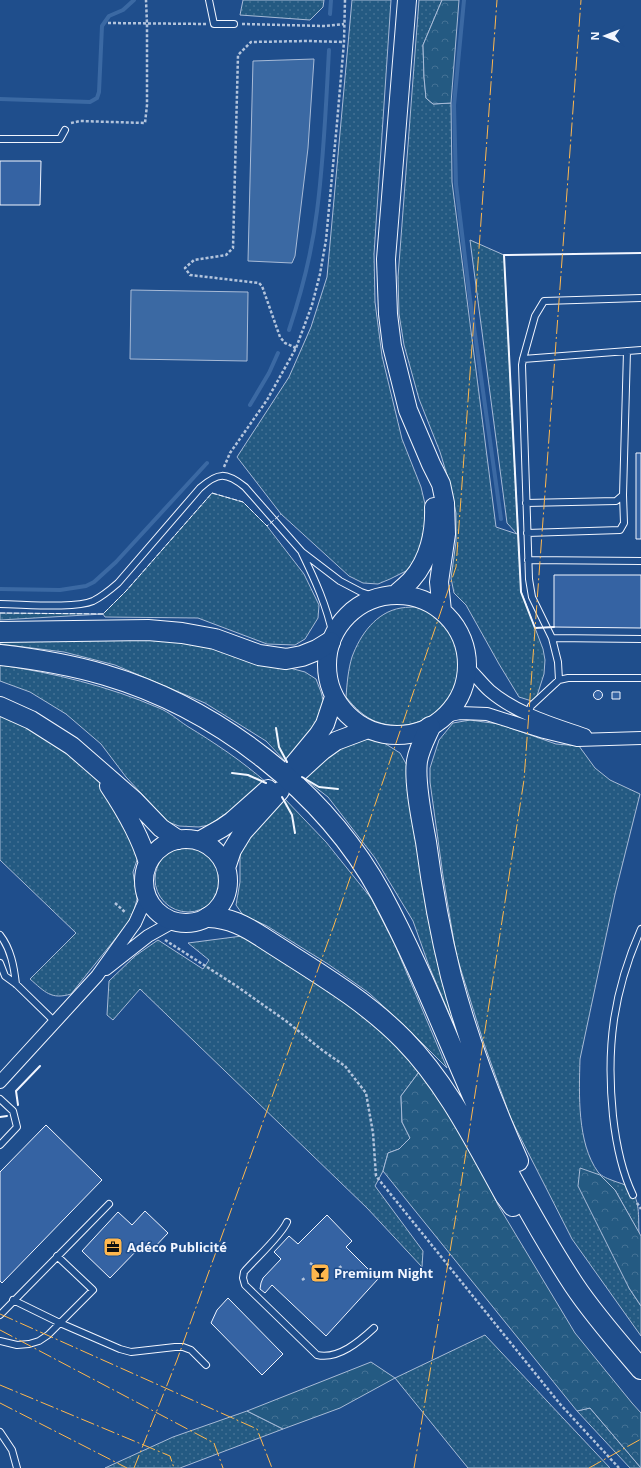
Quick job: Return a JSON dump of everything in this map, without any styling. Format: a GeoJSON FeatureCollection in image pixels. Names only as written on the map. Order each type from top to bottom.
{"type":"FeatureCollection","features":[{"type":"Feature","properties":{"kind":"main road"},"geometry":{"type":"LineString","coordinates":[[407,0],[386,260],[388,314],[392,346],[408,410],[430,464],[441,484],[445,503],[446,534],[439,582],[442,611]]}},
{"type":"Feature","properties":{"kind":"main road"},"geometry":{"type":"LineString","coordinates":[[396,594],[419,570],[426,557],[434,529],[430,464]]}},
{"type":"Feature","properties":{"kind":"main road"},"geometry":{"type":"LineString","coordinates":[[437,722],[418,732],[406,735],[380,733],[368,729],[358,723],[340,707],[329,684],[327,656],[331,639],[340,623],[350,612],[362,603],[376,597],[396,594],[420,598],[442,611],[453,622],[461,636],[466,651],[467,666],[461,694],[454,706],[437,722],[424,739],[417,762],[420,800],[438,916],[451,975],[468,1032],[500,1122],[528,1180],[560,1240],[609,1319],[622,1346]]}},
{"type":"Feature","properties":{"kind":"main road"},"geometry":{"type":"LineString","coordinates":[[0,632],[148,630],[182,632],[214,640],[259,656],[286,659],[302,656],[318,650],[331,639]]}},
{"type":"Feature","properties":{"kind":"main road"},"geometry":{"type":"LineString","coordinates":[[0,654],[49,662],[105,675],[155,693],[203,716],[276,768],[322,814],[352,848],[379,891],[405,941],[474,1099],[510,1174],[532,1217],[575,1287]]}},
{"type":"Feature","properties":{"kind":"main road"},"geometry":{"type":"LineString","coordinates":[[334,697],[325,724],[297,767],[336,741],[368,729]]}},
{"type":"Feature","properties":{"kind":"main road"},"geometry":{"type":"LineString","coordinates":[[0,706],[31,720],[72,746],[134,800],[161,828],[179,840]]}},
{"type":"Feature","properties":{"kind":"main road"},"geometry":{"type":"LineString","coordinates":[[98,769],[137,833],[148,863]]}},
{"type":"Feature","properties":{"kind":"main road"},"geometry":{"type":"LineString","coordinates":[[199,841],[222,828],[277,787],[243,832],[232,850],[226,868]]}},
{"type":"Feature","properties":{"kind":"main road"},"geometry":{"type":"LineString","coordinates":[[189,839],[199,841],[211,847],[220,856],[226,868],[228,884],[224,900],[218,910],[209,917],[198,922],[186,924],[173,922],[162,916],[153,907],[147,896],[144,885],[148,863],[156,852],[166,844],[189,839]]}},
{"type":"Feature","properties":{"kind":"main road"},"geometry":{"type":"LineString","coordinates":[[209,917],[221,917],[234,921],[258,934],[362,1004],[404,1040],[419,1057],[449,1097],[505,1194],[556,1264],[641,1369]]}},
{"type":"Feature","properties":{"kind":"street"},"geometry":{"type":"LineString","coordinates":[[467,666],[490,691],[511,705],[553,724],[598,739]]}},
{"type":"Feature","properties":{"kind":"street"},"geometry":{"type":"LineString","coordinates":[[437,722],[460,713],[487,714],[561,737],[577,740],[641,738]]}},
{"type":"Feature","properties":{"kind":"street"},"geometry":{"type":"LineString","coordinates":[[0,1082],[97,976],[135,923],[147,896]]}},
{"type":"Feature","properties":{"kind":"street"},"geometry":{"type":"LineString","coordinates":[[97,976],[148,936],[173,922]]}},
{"type":"Feature","properties":{"kind":"lane"},"geometry":{"type":"LineString","coordinates":[[209,0],[214,24],[234,24]]}},
{"type":"Feature","properties":{"kind":"lane"},"geometry":{"type":"LineString","coordinates":[[0,139],[60,139],[65,130]]}},
{"type":"Feature","properties":{"kind":"lane"},"geometry":{"type":"LineString","coordinates":[[559,680],[558,662],[552,638],[532,597],[529,579],[523,359],[535,316],[544,301],[641,298]]}},
{"type":"Feature","properties":{"kind":"lane"},"geometry":{"type":"LineString","coordinates":[[523,359],[641,350]]}},
{"type":"Feature","properties":{"kind":"lane"},"geometry":{"type":"LineString","coordinates":[[527,533],[620,530],[624,523],[623,495],[628,351]]}},
{"type":"Feature","properties":{"kind":"lane"},"geometry":{"type":"LineString","coordinates":[[0,604],[77,604],[92,602],[105,594],[118,583],[200,488],[210,480],[221,475],[234,478],[245,487],[302,552],[340,581],[360,592],[376,597]]}},
{"type":"Feature","properties":{"kind":"lane"},"geometry":{"type":"LineString","coordinates":[[526,503],[616,500],[623,495]]}},
{"type":"Feature","properties":{"kind":"lane"},"geometry":{"type":"LineString","coordinates":[[302,552],[322,596],[330,620],[331,639]]}},
{"type":"Feature","properties":{"kind":"lane"},"geometry":{"type":"LineString","coordinates":[[528,560],[641,561]]}},
{"type":"Feature","properties":{"kind":"lane"},"geometry":{"type":"LineString","coordinates":[[552,638],[641,639]]}},
{"type":"Feature","properties":{"kind":"lane"},"geometry":{"type":"LineString","coordinates":[[528,714],[531,706],[559,680],[568,678],[641,678]]}},
{"type":"Feature","properties":{"kind":"lane"},"geometry":{"type":"LineString","coordinates":[[633,1195],[622,1164],[615,1128],[610,1087],[610,1053],[614,1014],[621,982],[631,951],[641,929]]}},
{"type":"Feature","properties":{"kind":"lane"},"geometry":{"type":"LineString","coordinates":[[0,935],[6,942],[16,984]]}},
{"type":"Feature","properties":{"kind":"lane"},"geometry":{"type":"LineString","coordinates":[[0,963],[5,976],[16,984],[55,1022]]}},
{"type":"Feature","properties":{"kind":"lane"},"geometry":{"type":"LineString","coordinates":[[0,1099],[13,1111],[17,1127],[0,1145]]}},
{"type":"Feature","properties":{"kind":"lane"},"geometry":{"type":"LineString","coordinates":[[0,1315],[13,1300],[109,1204]]}},
{"type":"Feature","properties":{"kind":"lane"},"geometry":{"type":"LineString","coordinates":[[287,1222],[285,1227],[244,1272],[243,1278],[245,1285],[317,1354],[323,1356],[338,1352],[359,1342],[374,1328]]}},
{"type":"Feature","properties":{"kind":"lane"},"geometry":{"type":"LineString","coordinates":[[0,1341],[17,1345],[39,1341],[48,1335],[93,1290],[57,1256]]}},
{"type":"Feature","properties":{"kind":"lane"},"geometry":{"type":"LineString","coordinates":[[13,1300],[106,1344],[131,1352],[183,1347],[191,1350],[206,1365]]}},
{"type":"Feature","properties":{"kind":"lane"},"geometry":{"type":"LineString","coordinates":[[0,1432],[12,1450],[17,1468]]}},
{"type":"Feature","properties":{"kind":"path"},"geometry":{"type":"LineString","coordinates":[[65,130],[67,124],[80,122],[145,123],[147,104],[146,0]]}},
{"type":"Feature","properties":{"kind":"path"},"geometry":{"type":"LineString","coordinates":[[221,475],[225,462],[230,453],[267,400],[296,348],[312,305],[320,274],[326,240],[344,42],[345,0]]}},
{"type":"Feature","properties":{"kind":"path"},"geometry":{"type":"LineString","coordinates":[[108,23],[214,24]]}},
{"type":"Feature","properties":{"kind":"path"},"geometry":{"type":"LineString","coordinates":[[234,24],[325,26],[344,24]]}},
{"type":"Feature","properties":{"kind":"path"},"geometry":{"type":"LineString","coordinates":[[296,348],[282,340],[262,286],[259,283],[190,275],[186,268],[194,260],[226,255],[233,248],[238,56],[251,42],[344,42]]}},
{"type":"Feature","properties":{"kind":"path"},"geometry":{"type":"LineString","coordinates":[[148,936],[152,940],[161,938],[169,942],[235,985],[286,1021],[322,1050],[345,1066],[366,1093],[373,1133],[376,1176],[560,1404],[619,1468]]}},
{"type":"Feature","properties":{"kind":"path"},"geometry":{"type":"LineString","coordinates":[[310,1263],[314,1266]]}},
{"type":"Feature","properties":{"kind":"path"},"geometry":{"type":"LineString","coordinates":[[339,1268],[343,1265]]}},
{"type":"Feature","properties":{"kind":"green space"},"geometry":{"type":"Polygon","coordinates":[[[243,0],[324,0],[323,7],[310,20],[240,15],[243,0]]]}},
{"type":"Feature","properties":{"kind":"green space"},"geometry":{"type":"Polygon","coordinates":[[[352,0],[391,0],[374,254],[375,302],[382,356],[402,439],[421,487],[425,504],[425,526],[421,549],[408,570],[378,584],[363,583],[349,576],[281,514],[237,457],[289,377],[311,327],[327,277],[352,0]]]}},
{"type":"Feature","properties":{"kind":"green space"},"geometry":{"type":"Polygon","coordinates":[[[419,0],[442,0],[423,45],[426,98],[433,104],[451,103],[452,182],[496,527],[517,534],[507,523],[470,240],[504,255],[521,591],[543,649],[545,660],[544,674],[535,702],[519,697],[466,605],[454,593],[451,578],[456,542],[456,513],[450,485],[440,452],[419,399],[404,345],[399,314],[398,277],[419,0]]]}},
{"type":"Feature","properties":{"kind":"green space"},"geometry":{"type":"Polygon","coordinates":[[[442,0],[459,0],[451,103],[433,104],[426,98],[423,45],[442,0]]]}},
{"type":"Feature","properties":{"kind":"green space"},"geometry":{"type":"Polygon","coordinates":[[[212,493],[243,502],[267,526],[304,574],[319,605],[318,618],[305,639],[295,645],[267,644],[198,618],[105,617],[103,614],[126,591],[212,493]]]}},
{"type":"Feature","properties":{"kind":"green space"},"geometry":{"type":"Polygon","coordinates":[[[419,607],[438,617],[452,633],[457,647],[459,665],[456,682],[450,696],[440,709],[427,718],[411,724],[395,725],[377,722],[360,712],[346,697],[352,657],[364,633],[377,619],[392,610],[419,607]]]}},
{"type":"Feature","properties":{"kind":"green space"},"geometry":{"type":"Polygon","coordinates":[[[0,613],[103,614],[0,620],[0,613]]]}},
{"type":"Feature","properties":{"kind":"green space"},"geometry":{"type":"Polygon","coordinates":[[[176,638],[305,672],[316,679],[325,707],[319,722],[287,763],[266,741],[205,703],[115,665],[64,652],[0,644],[0,639],[176,638]]]}},
{"type":"Feature","properties":{"kind":"green space"},"geometry":{"type":"Polygon","coordinates":[[[0,665],[81,681],[120,693],[159,708],[208,739],[248,767],[267,783],[209,825],[199,827],[179,826],[168,822],[126,777],[101,744],[66,714],[30,692],[0,681],[0,665]]]}},
{"type":"Feature","properties":{"kind":"green space"},"geometry":{"type":"Polygon","coordinates":[[[0,713],[44,732],[79,760],[106,790],[121,816],[138,857],[133,872],[137,899],[128,923],[71,994],[64,996],[49,994],[30,979],[76,933],[0,860],[0,713]]]}},
{"type":"Feature","properties":{"kind":"green space"},"geometry":{"type":"Polygon","coordinates":[[[470,720],[499,724],[556,744],[579,746],[595,768],[610,780],[640,794],[615,894],[580,1059],[579,1087],[583,1133],[591,1160],[601,1175],[628,1187],[637,1202],[639,1233],[615,1190],[629,1288],[641,1306],[641,1336],[572,1239],[511,1119],[483,1041],[456,954],[443,876],[430,782],[430,768],[439,740],[453,723],[470,720]]]}},
{"type":"Feature","properties":{"kind":"green space"},"geometry":{"type":"Polygon","coordinates":[[[354,738],[381,741],[400,753],[409,769],[475,1075],[429,966],[413,921],[375,858],[328,797],[302,777],[354,738]]]}},
{"type":"Feature","properties":{"kind":"green space"},"geometry":{"type":"Polygon","coordinates":[[[282,796],[326,842],[371,898],[395,945],[447,1068],[369,993],[328,964],[267,926],[243,915],[236,905],[240,882],[241,844],[282,796]]]}},
{"type":"Feature","properties":{"kind":"green space"},"geometry":{"type":"Polygon","coordinates":[[[188,846],[201,849],[211,856],[218,866],[221,879],[218,892],[211,902],[201,909],[188,912],[175,909],[165,902],[158,892],[155,879],[158,866],[165,856],[175,849],[188,846]]]}},
{"type":"Feature","properties":{"kind":"green space"},"geometry":{"type":"Polygon","coordinates":[[[242,936],[344,997],[422,1068],[401,1096],[402,1122],[410,1138],[399,1149],[388,1153],[383,1171],[375,1186],[423,1251],[422,1267],[367,1208],[140,989],[113,1020],[107,1015],[109,981],[135,956],[158,940],[203,969],[209,960],[188,943],[242,936]]]}},
{"type":"Feature","properties":{"kind":"green space"},"geometry":{"type":"Polygon","coordinates":[[[422,1068],[454,1113],[498,1205],[575,1333],[641,1413],[641,1468],[590,1408],[577,1411],[383,1171],[388,1153],[399,1149],[410,1138],[402,1122],[401,1096],[422,1068]]]}},
{"type":"Feature","properties":{"kind":"green space"},"geometry":{"type":"Polygon","coordinates":[[[580,1168],[600,1175],[615,1190],[641,1236],[641,1306],[629,1288],[578,1186],[580,1168]]]}},
{"type":"Feature","properties":{"kind":"green space"},"geometry":{"type":"Polygon","coordinates":[[[485,1335],[610,1468],[468,1468],[395,1378],[485,1335]]]}},
{"type":"Feature","properties":{"kind":"green space"},"geometry":{"type":"Polygon","coordinates":[[[371,1362],[395,1378],[340,1408],[283,1429],[247,1411],[371,1362]]]}},
{"type":"Feature","properties":{"kind":"green space"},"geometry":{"type":"Polygon","coordinates":[[[590,1408],[641,1468],[630,1468],[577,1411],[590,1408]]]}},
{"type":"Feature","properties":{"kind":"green space"},"geometry":{"type":"Polygon","coordinates":[[[247,1411],[283,1429],[180,1468],[105,1468],[173,1437],[247,1411]]]}},
{"type":"Feature","properties":{"kind":"shaded area"},"geometry":{"type":"Polygon","coordinates":[[[314,59],[308,148],[295,256],[292,263],[248,261],[253,61],[314,59]]]}},
{"type":"Feature","properties":{"kind":"shaded area"},"geometry":{"type":"Polygon","coordinates":[[[131,290],[248,292],[247,361],[130,359],[131,290]]]}},
{"type":"Feature","properties":{"kind":"building"},"geometry":{"type":"Polygon","coordinates":[[[0,161],[41,161],[40,205],[0,205],[0,161]]]}},
{"type":"Feature","properties":{"kind":"building"},"geometry":{"type":"Polygon","coordinates":[[[636,453],[641,453],[641,539],[636,539],[636,453]]]}},
{"type":"Feature","properties":{"kind":"building"},"geometry":{"type":"Polygon","coordinates":[[[554,575],[641,575],[641,628],[554,627],[554,575]]]}},
{"type":"Feature","properties":{"kind":"building"},"geometry":{"type":"Polygon","coordinates":[[[596,691],[600,691],[602,695],[600,699],[596,699],[594,697],[594,693],[596,691]]]}},
{"type":"Feature","properties":{"kind":"building"},"geometry":{"type":"Polygon","coordinates":[[[612,692],[620,692],[620,699],[612,699],[612,692]]]}},
{"type":"Feature","properties":{"kind":"building"},"geometry":{"type":"Polygon","coordinates":[[[46,1125],[102,1180],[2,1283],[0,1281],[0,1172],[46,1125]]]}},
{"type":"Feature","properties":{"kind":"building"},"geometry":{"type":"Polygon","coordinates":[[[145,1211],[168,1233],[150,1252],[142,1245],[110,1278],[82,1251],[118,1212],[132,1225],[145,1211]]]}},
{"type":"Feature","properties":{"kind":"building","name":"Premium Night"},"geometry":{"type":"Polygon","coordinates":[[[327,1215],[352,1241],[346,1247],[378,1279],[326,1336],[272,1285],[265,1293],[260,1289],[263,1278],[281,1259],[274,1252],[289,1236],[298,1244],[327,1215]]]}},
{"type":"Feature","properties":{"kind":"building"},"geometry":{"type":"Polygon","coordinates":[[[228,1298],[283,1354],[262,1375],[211,1323],[217,1310],[228,1298]]]}},
{"type":"Feature","properties":{"kind":"waterway"},"geometry":{"type":"LineString","coordinates":[[0,99],[90,102],[97,98],[99,92],[102,26],[109,16],[123,10],[134,0]]}},
{"type":"Feature","properties":{"kind":"waterway"},"geometry":{"type":"LineString","coordinates":[[330,14],[331,0]]}},
{"type":"Feature","properties":{"kind":"waterway"},"geometry":{"type":"LineString","coordinates":[[464,0],[454,105],[456,184],[470,299],[501,519]]}},
{"type":"Feature","properties":{"kind":"waterway"},"geometry":{"type":"LineString","coordinates":[[289,330],[306,271],[315,226],[323,151],[329,50]]}},
{"type":"Feature","properties":{"kind":"waterway"},"geometry":{"type":"LineString","coordinates":[[250,405],[269,373],[278,353]]}},
{"type":"Feature","properties":{"kind":"waterway"},"geometry":{"type":"LineString","coordinates":[[0,589],[60,590],[86,586],[94,582],[116,562],[207,463]]}},
{"type":"Feature","properties":{"kind":"fence"},"geometry":{"type":"LineString","coordinates":[[0,613],[103,614],[126,591],[212,493],[243,502],[267,526],[281,514]]}},
{"type":"Feature","properties":{"kind":"wall"},"geometry":{"type":"LineString","coordinates":[[554,627],[535,628],[521,592],[504,255],[641,253]]}},
{"type":"Feature","properties":{"kind":"wall"},"geometry":{"type":"LineString","coordinates":[[276,728],[279,747],[287,762]]}},
{"type":"Feature","properties":{"kind":"wall"},"geometry":{"type":"LineString","coordinates":[[232,773],[248,775],[266,783]]}},
{"type":"Feature","properties":{"kind":"wall"},"geometry":{"type":"LineString","coordinates":[[302,777],[319,787],[338,789]]}},
{"type":"Feature","properties":{"kind":"wall"},"geometry":{"type":"LineString","coordinates":[[282,797],[292,815],[295,833]]}},
{"type":"Feature","properties":{"kind":"wall"},"geometry":{"type":"LineString","coordinates":[[18,1105],[16,1091],[40,1066]]}},
{"type":"Feature","properties":{"kind":"wall"},"geometry":{"type":"LineString","coordinates":[[0,1117],[7,1116]]}},
{"type":"Feature","properties":{"kind":"power"},"geometry":{"type":"LineString","coordinates":[[134,1468],[177,1360],[334,925],[456,567],[497,0]]}},
{"type":"Feature","properties":{"kind":"power"},"geometry":{"type":"LineString","coordinates":[[414,1468],[459,1197],[524,780],[581,0]]}},
{"type":"Feature","properties":{"kind":"power"},"geometry":{"type":"LineString","coordinates":[[0,1314],[257,1429],[272,1468]]}},
{"type":"Feature","properties":{"kind":"power"},"geometry":{"type":"LineString","coordinates":[[0,1330],[214,1443],[223,1468]]}},
{"type":"Feature","properties":{"kind":"power"},"geometry":{"type":"LineString","coordinates":[[0,1385],[170,1456],[174,1468]]}},
{"type":"Feature","properties":{"kind":"power"},"geometry":{"type":"LineString","coordinates":[[0,1403],[127,1468]]}},
{"type":"Feature","properties":{"kind":"power"},"geometry":{"type":"LineString","coordinates":[[589,1468],[641,1439]]}},
{"type":"Feature","properties":{"kind":"place","name":"Adéco Publicité"},"geometry":{"type":"Point","coordinates":[113,1247]}},
{"type":"Feature","properties":{"kind":"place","name":"Premium Night"},"geometry":{"type":"Point","coordinates":[320,1273]}}]}
